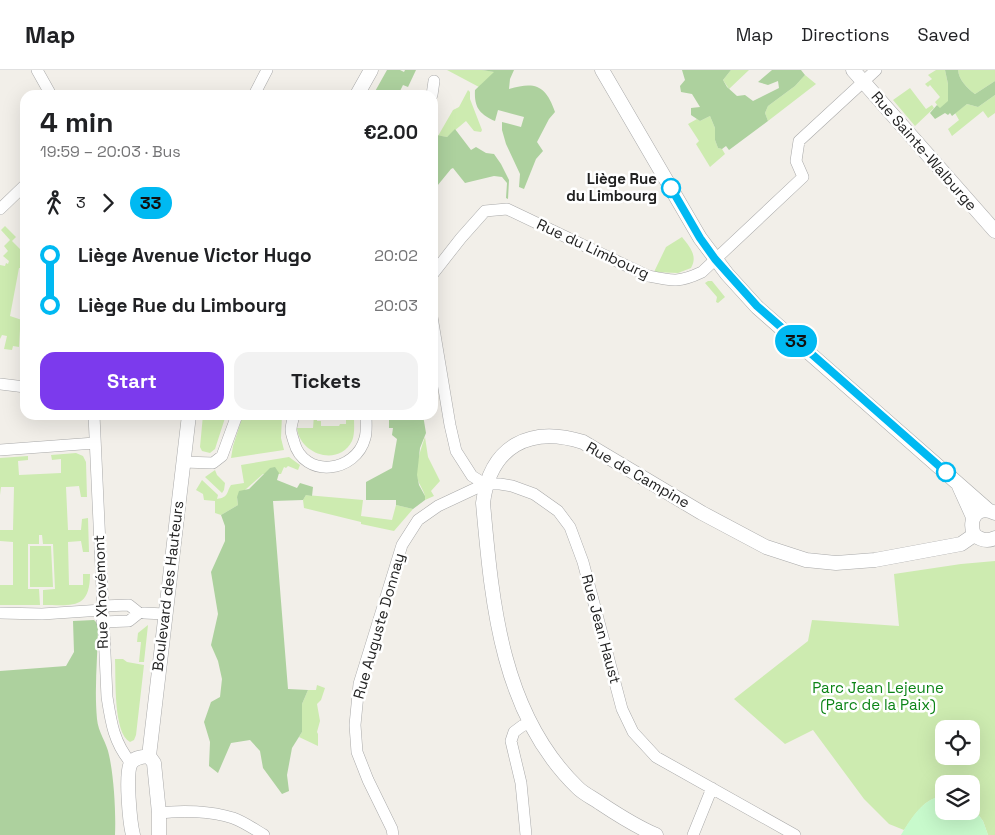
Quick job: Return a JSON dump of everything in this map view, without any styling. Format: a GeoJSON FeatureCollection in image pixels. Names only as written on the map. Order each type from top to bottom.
{"type":"FeatureCollection","features":[{"type":"Feature","properties":{"kind":"street"},"geometry":{"type":"LineString","coordinates":[[37,70],[48,90]]}},
{"type":"Feature","properties":{"kind":"street"},"geometry":{"type":"LineString","coordinates":[[257,90],[267,70]]}},
{"type":"Feature","properties":{"kind":"street"},"geometry":{"type":"LineString","coordinates":[[360,90],[371,70]]}},
{"type":"Feature","properties":{"kind":"street"},"geometry":{"type":"LineString","coordinates":[[602,70],[700,238],[715,259],[757,306],[991,511]]}},
{"type":"Feature","properties":{"kind":"street","name":"Rue Sainte-Walburge"},"geometry":{"type":"LineString","coordinates":[[853,70],[995,231]]}},
{"type":"Feature","properties":{"kind":"street","name":"Rue du Limbourg"},"geometry":{"type":"LineString","coordinates":[[438,267],[485,211],[507,209],[648,276],[671,281],[688,279],[702,272],[803,177],[796,161],[800,141],[876,70]]}},
{"type":"Feature","properties":{"kind":"street"},"geometry":{"type":"LineString","coordinates":[[433,90],[434,81]]}},
{"type":"Feature","properties":{"kind":"street"},"geometry":{"type":"LineString","coordinates":[[0,209],[20,191]]}},
{"type":"Feature","properties":{"kind":"street"},"geometry":{"type":"LineString","coordinates":[[438,353],[456,451],[472,476],[485,484]]}},
{"type":"Feature","properties":{"kind":"street"},"geometry":{"type":"LineString","coordinates":[[0,384],[20,386]]}},
{"type":"Feature","properties":{"kind":"street","name":"Rue Xhovémont"},"geometry":{"type":"LineString","coordinates":[[94,420],[106,697],[111,724],[121,752],[131,763]]}},
{"type":"Feature","properties":{"kind":"street","name":"Boulevard des Hauteurs"},"geometry":{"type":"LineString","coordinates":[[148,756],[188,420]]}},
{"type":"Feature","properties":{"kind":"street"},"geometry":{"type":"LineString","coordinates":[[183,462],[213,463],[222,456],[236,420]]}},
{"type":"Feature","properties":{"kind":"street"},"geometry":{"type":"LineString","coordinates":[[293,420],[291,430],[297,452],[304,460],[314,466],[327,468],[340,465],[351,459],[359,451],[366,438],[366,420]]}},
{"type":"Feature","properties":{"kind":"street","name":"Rue de Campine"},"geometry":{"type":"LineString","coordinates":[[656,835],[633,830],[579,788],[550,755],[530,723],[510,677],[498,627],[483,503],[485,484],[501,457],[512,447],[524,440],[539,436],[554,436],[583,442],[702,513],[766,547],[806,560],[836,563],[875,560],[961,544],[974,536],[987,541],[995,538]]}},
{"type":"Feature","properties":{"kind":"street"},"geometry":{"type":"LineString","coordinates":[[0,450],[95,443]]}},
{"type":"Feature","properties":{"kind":"street"},"geometry":{"type":"LineString","coordinates":[[958,483],[973,517],[971,528],[974,536]]}},
{"type":"Feature","properties":{"kind":"street","name":"Rue Jean Haust"},"geometry":{"type":"LineString","coordinates":[[485,484],[512,486],[534,494],[558,511],[570,527],[581,555],[622,709],[634,732],[656,757],[795,835]]}},
{"type":"Feature","properties":{"kind":"street","name":"Rue Auguste Donnay"},"geometry":{"type":"LineString","coordinates":[[393,835],[357,752],[355,725],[359,684],[402,545],[418,520],[438,506],[485,484]]}},
{"type":"Feature","properties":{"kind":"street"},"geometry":{"type":"LineString","coordinates":[[973,517],[982,510],[991,511]]}},
{"type":"Feature","properties":{"kind":"street"},"geometry":{"type":"LineString","coordinates":[[0,613],[42,614],[129,606],[139,613],[129,621],[102,622]]}},
{"type":"Feature","properties":{"kind":"street"},"geometry":{"type":"LineString","coordinates":[[144,613],[165,614]]}},
{"type":"Feature","properties":{"kind":"street"},"geometry":{"type":"LineString","coordinates":[[526,835],[521,783],[511,740],[514,732],[530,723]]}},
{"type":"Feature","properties":{"kind":"street"},"geometry":{"type":"LineString","coordinates":[[133,835],[128,776],[131,763],[137,758],[148,756],[154,763],[159,813],[159,835]]}},
{"type":"Feature","properties":{"kind":"street"},"geometry":{"type":"LineString","coordinates":[[693,835],[712,788]]}},
{"type":"Feature","properties":{"kind":"street"},"geometry":{"type":"LineString","coordinates":[[159,813],[175,811],[233,818],[264,835]]}},
{"type":"Feature","properties":{"kind":"green space"},"geometry":{"type":"Polygon","coordinates":[[[387,70],[400,70],[404,72],[405,70],[416,70],[408,87],[403,85],[400,90],[376,90],[387,70]]]}},
{"type":"Feature","properties":{"kind":"green space"},"geometry":{"type":"Polygon","coordinates":[[[447,70],[482,70],[495,72],[479,87],[447,70]]]}},
{"type":"Feature","properties":{"kind":"green space"},"geometry":{"type":"Polygon","coordinates":[[[482,70],[514,70],[510,79],[509,89],[533,86],[544,91],[552,103],[555,112],[549,119],[537,142],[543,151],[536,159],[524,189],[519,187],[520,174],[506,144],[502,122],[521,127],[524,117],[498,110],[495,121],[485,116],[479,110],[475,90],[494,72],[482,70]]]}},
{"type":"Feature","properties":{"kind":"green space"},"geometry":{"type":"Polygon","coordinates":[[[682,70],[731,70],[723,80],[727,87],[737,96],[745,95],[753,101],[779,88],[778,81],[768,85],[758,82],[772,70],[801,70],[805,75],[795,86],[768,106],[765,113],[768,121],[729,150],[726,146],[722,149],[718,148],[715,140],[715,128],[710,116],[700,121],[691,115],[691,108],[700,107],[692,94],[681,92],[680,86],[685,80],[682,70]]]}},
{"type":"Feature","properties":{"kind":"green space"},"geometry":{"type":"Polygon","coordinates":[[[731,70],[749,70],[729,89],[723,80],[731,70]]]}},
{"type":"Feature","properties":{"kind":"green space"},"geometry":{"type":"Polygon","coordinates":[[[936,70],[945,70],[948,84],[948,102],[940,109],[935,102],[940,97],[930,85],[928,87],[925,84],[932,79],[928,75],[936,70]]]}},
{"type":"Feature","properties":{"kind":"green space"},"geometry":{"type":"Polygon","coordinates":[[[945,70],[958,70],[964,84],[975,94],[995,81],[995,95],[978,107],[967,104],[952,116],[950,113],[948,115],[945,113],[935,119],[930,113],[937,105],[940,108],[948,101],[948,84],[945,70]]]}},
{"type":"Feature","properties":{"kind":"green space"},"geometry":{"type":"Polygon","coordinates":[[[958,70],[995,70],[995,81],[975,94],[964,84],[958,70]]]}},
{"type":"Feature","properties":{"kind":"green space"},"geometry":{"type":"Polygon","coordinates":[[[805,75],[816,84],[768,121],[765,113],[768,106],[795,86],[805,75]]]}},
{"type":"Feature","properties":{"kind":"green space"},"geometry":{"type":"Polygon","coordinates":[[[910,88],[926,109],[932,105],[934,108],[915,126],[893,100],[910,88]]]}},
{"type":"Feature","properties":{"kind":"green space"},"geometry":{"type":"Polygon","coordinates":[[[468,90],[482,130],[481,132],[474,131],[466,121],[447,137],[438,136],[453,110],[459,107],[468,90]]]}},
{"type":"Feature","properties":{"kind":"green space"},"geometry":{"type":"Polygon","coordinates":[[[995,95],[995,113],[988,118],[983,111],[952,136],[948,129],[959,120],[955,113],[967,104],[978,107],[995,95]]]}},
{"type":"Feature","properties":{"kind":"green space"},"geometry":{"type":"Polygon","coordinates":[[[710,116],[715,128],[715,140],[718,148],[722,149],[725,154],[710,167],[696,144],[699,141],[688,124],[697,119],[700,121],[710,116]]]}},
{"type":"Feature","properties":{"kind":"green space"},"geometry":{"type":"Polygon","coordinates":[[[455,129],[471,150],[476,147],[486,153],[494,154],[509,180],[508,199],[506,198],[507,183],[502,177],[494,176],[465,183],[453,168],[438,185],[438,135],[447,137],[455,129]]]}},
{"type":"Feature","properties":{"kind":"green space"},"geometry":{"type":"Polygon","coordinates":[[[5,226],[16,237],[12,241],[20,249],[20,268],[10,316],[20,319],[19,347],[13,346],[12,350],[4,349],[7,336],[2,335],[0,339],[0,265],[5,266],[6,263],[8,264],[9,261],[3,256],[8,251],[4,246],[10,240],[1,230],[5,226]]]}},
{"type":"Feature","properties":{"kind":"green space"},"geometry":{"type":"Polygon","coordinates":[[[682,237],[693,256],[694,260],[691,268],[678,273],[654,272],[666,247],[682,237]]]}},
{"type":"Feature","properties":{"kind":"green space"},"geometry":{"type":"Polygon","coordinates":[[[712,281],[725,297],[718,303],[716,302],[717,297],[705,283],[712,281]]]}},
{"type":"Feature","properties":{"kind":"green space"},"geometry":{"type":"Polygon","coordinates":[[[203,420],[224,420],[215,449],[210,453],[202,451],[200,447],[203,420]]]}},
{"type":"Feature","properties":{"kind":"green space"},"geometry":{"type":"Polygon","coordinates":[[[241,420],[282,420],[281,438],[284,450],[231,458],[241,420]]]}},
{"type":"Feature","properties":{"kind":"green space"},"geometry":{"type":"Polygon","coordinates":[[[314,420],[321,421],[321,426],[339,426],[340,424],[346,424],[346,420],[354,420],[352,441],[346,449],[338,454],[321,454],[312,451],[305,445],[297,428],[313,428],[314,420]]]}},
{"type":"Feature","properties":{"kind":"green space"},"geometry":{"type":"Polygon","coordinates":[[[389,420],[424,420],[426,433],[420,448],[417,475],[425,500],[413,509],[396,505],[396,500],[366,500],[366,482],[392,468],[397,439],[392,435],[393,428],[389,428],[389,420]]]}},
{"type":"Feature","properties":{"kind":"green space"},"geometry":{"type":"Polygon","coordinates":[[[425,437],[428,457],[440,481],[431,491],[434,496],[425,500],[417,477],[417,468],[425,437]]]}},
{"type":"Feature","properties":{"kind":"green space"},"geometry":{"type":"Polygon","coordinates":[[[76,453],[83,456],[86,462],[87,497],[81,497],[79,486],[66,487],[68,530],[81,530],[82,519],[88,518],[89,552],[83,552],[81,541],[68,542],[69,585],[83,585],[83,574],[90,574],[87,594],[83,600],[71,605],[43,605],[43,590],[55,589],[53,544],[43,544],[42,535],[39,535],[39,544],[28,544],[28,589],[39,589],[40,605],[0,605],[0,585],[13,585],[13,542],[0,541],[0,530],[13,530],[14,487],[1,487],[0,495],[0,458],[28,456],[28,460],[18,461],[19,475],[61,473],[61,459],[52,460],[51,455],[76,453]]]}},
{"type":"Feature","properties":{"kind":"green space"},"geometry":{"type":"Polygon","coordinates":[[[289,457],[300,465],[298,470],[288,466],[284,467],[281,474],[263,474],[237,497],[238,505],[221,515],[215,513],[215,501],[204,500],[203,494],[196,490],[202,480],[218,495],[217,499],[224,497],[231,485],[244,483],[241,465],[289,457]]]}},
{"type":"Feature","properties":{"kind":"green space"},"geometry":{"type":"Polygon","coordinates":[[[275,467],[279,473],[277,480],[297,488],[300,483],[313,487],[312,496],[306,495],[303,500],[273,501],[288,689],[308,690],[302,704],[302,732],[292,748],[287,775],[289,791],[282,794],[263,768],[260,751],[250,740],[231,743],[218,773],[209,766],[210,742],[204,722],[211,702],[220,697],[222,679],[218,661],[211,645],[218,614],[211,572],[225,541],[225,526],[221,515],[238,505],[237,497],[239,491],[249,489],[270,468],[275,467]]]}},
{"type":"Feature","properties":{"kind":"green space"},"geometry":{"type":"Polygon","coordinates":[[[215,470],[225,483],[222,493],[205,477],[215,470]]]}},
{"type":"Feature","properties":{"kind":"green space"},"geometry":{"type":"Polygon","coordinates":[[[306,495],[363,500],[361,516],[392,520],[396,505],[413,509],[394,531],[304,508],[303,500],[306,495]]]}},
{"type":"Feature","properties":{"kind":"green space"},"geometry":{"type":"Polygon","coordinates":[[[30,546],[51,546],[53,587],[30,587],[30,546]]]}},
{"type":"Feature","properties":{"kind":"green space","name":"Parc Jean Lejeune (Parc de la Paix)"},"geometry":{"type":"Polygon","coordinates":[[[995,561],[995,835],[988,835],[980,817],[980,775],[935,775],[935,799],[926,803],[916,813],[904,830],[889,824],[864,799],[813,730],[785,744],[734,699],[808,641],[812,620],[899,626],[894,574],[995,561]]]}},
{"type":"Feature","properties":{"kind":"green space"},"geometry":{"type":"Polygon","coordinates":[[[94,620],[98,624],[97,719],[111,764],[115,835],[0,835],[0,671],[66,666],[74,652],[73,621],[94,620]]]}},
{"type":"Feature","properties":{"kind":"green space"},"geometry":{"type":"Polygon","coordinates":[[[148,625],[144,662],[139,662],[141,642],[137,642],[138,633],[148,625]]]}},
{"type":"Feature","properties":{"kind":"green space"},"geometry":{"type":"Polygon","coordinates":[[[115,659],[123,659],[127,662],[144,665],[136,735],[134,740],[130,742],[125,737],[118,717],[115,659]]]}},
{"type":"Feature","properties":{"kind":"green space"},"geometry":{"type":"Polygon","coordinates":[[[317,685],[325,688],[321,700],[317,704],[320,721],[317,732],[318,746],[299,737],[302,732],[302,704],[308,690],[316,690],[317,685]]]}},
{"type":"Feature","properties":{"kind":"green space"},"geometry":{"type":"Polygon","coordinates":[[[935,798],[935,820],[980,820],[980,817],[988,835],[901,835],[912,818],[925,803],[935,798]]]}},
{"type":"Feature","properties":{"kind":"bus line","name":"33"},"geometry":{"type":"LineString","coordinates":[[671,188],[700,238],[715,259],[757,306],[946,472]]}},
{"type":"Feature","properties":{"kind":"place","name":"Liège Rue du Limbourg"},"geometry":{"type":"Point","coordinates":[671,188]}}]}
